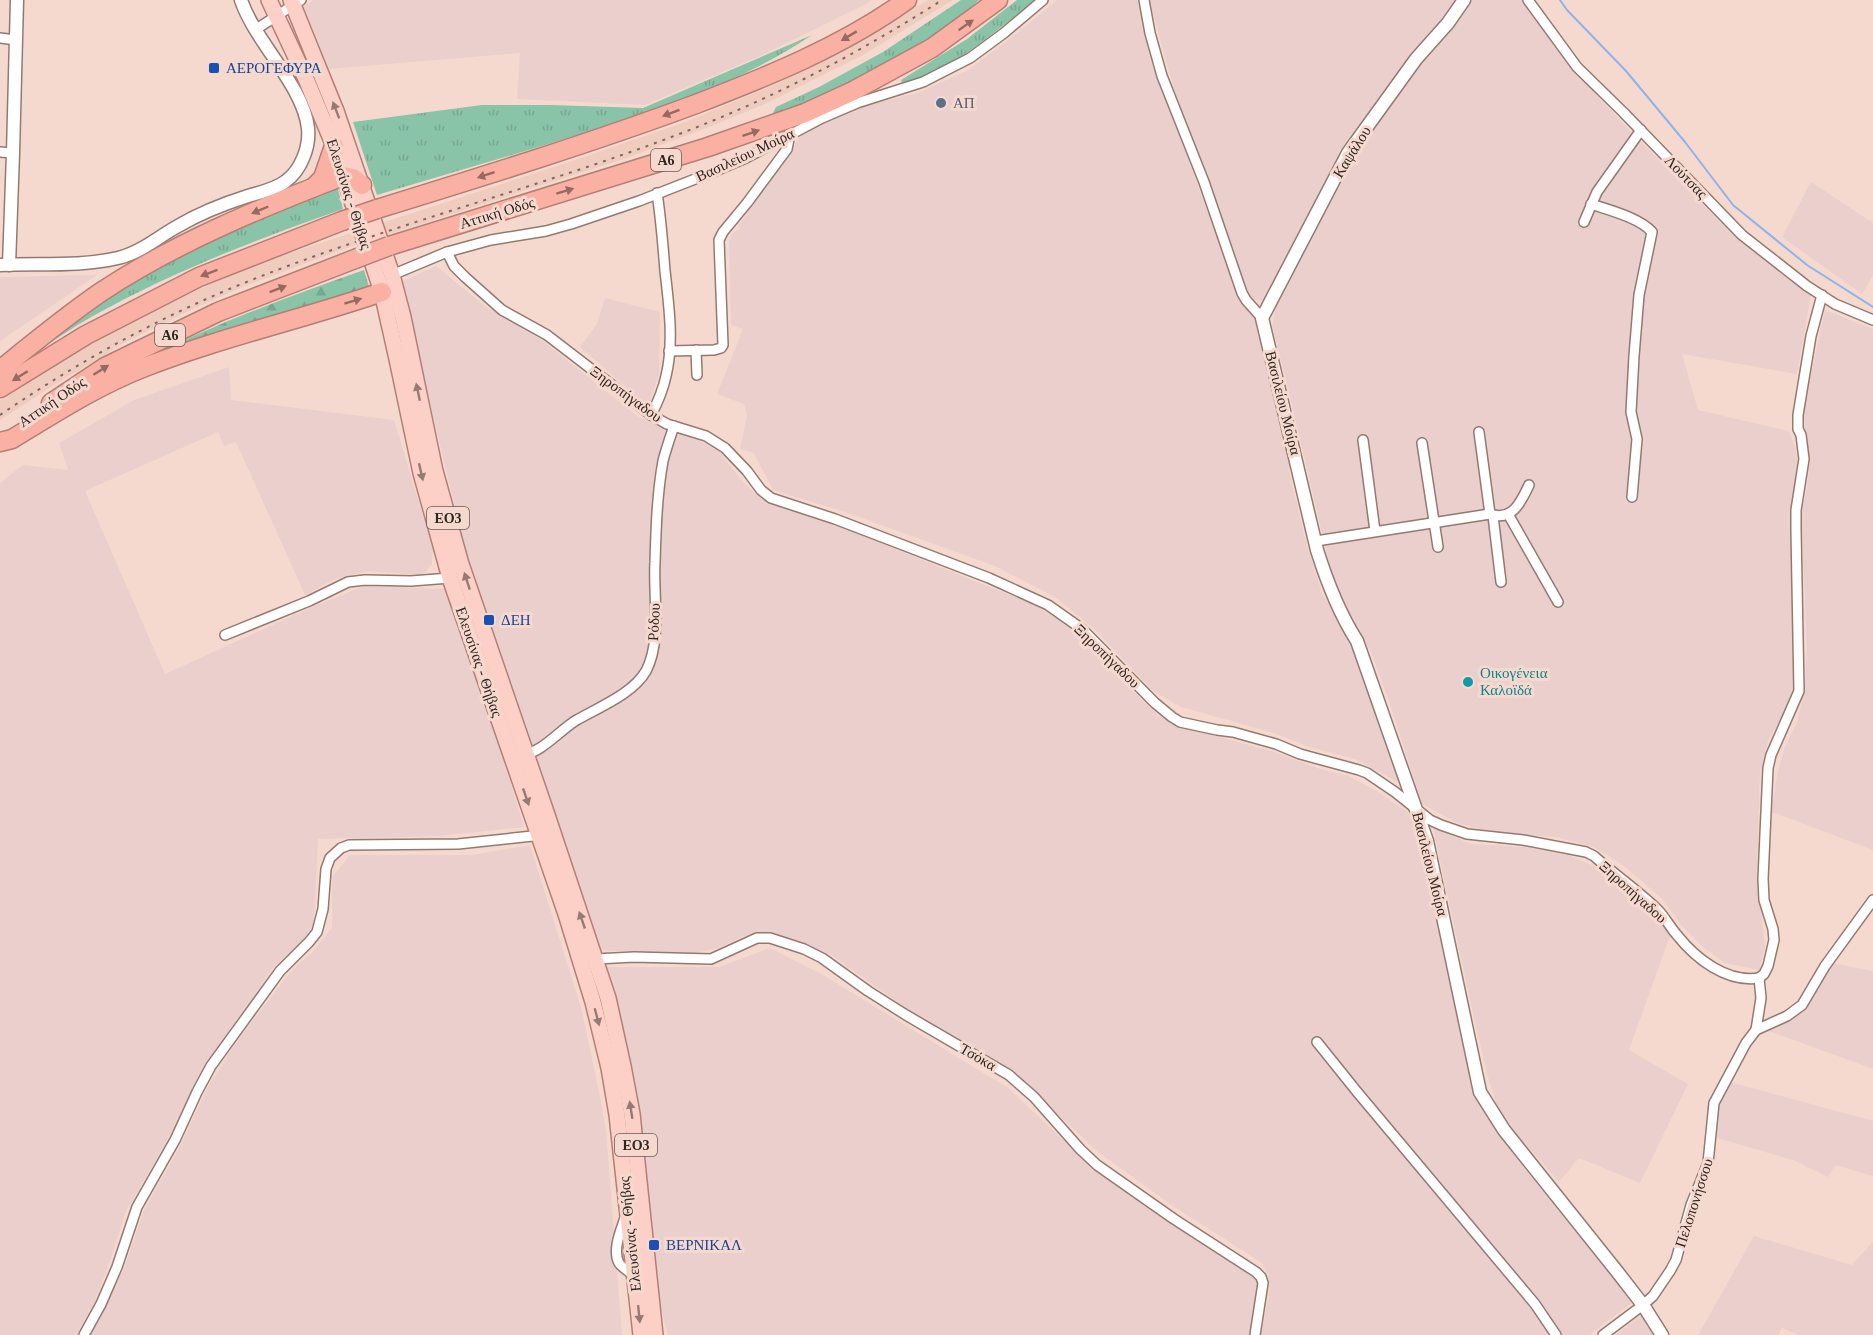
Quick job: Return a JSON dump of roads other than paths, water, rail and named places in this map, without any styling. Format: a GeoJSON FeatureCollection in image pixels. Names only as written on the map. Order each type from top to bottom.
{"type":"FeatureCollection","features":[{"type":"Feature","properties":{"kind":"highway","name":"Α6"},"geometry":{"type":"LineString","coordinates":[[0,388],[86,335],[199,277],[342,221],[629,129],[766,77],[836,44],[908,0]]}},
{"type":"Feature","properties":{"kind":"highway","name":"Αττική Οδός"},"geometry":{"type":"LineString","coordinates":[[0,437],[105,366],[218,312],[389,246],[708,147],[805,113],[853,92],[922,54],[998,0]]}},
{"type":"Feature","properties":{"kind":"highway"},"geometry":{"type":"LineString","coordinates":[[314,187],[323,178],[334,146]]}},
{"type":"Feature","properties":{"kind":"highway"},"geometry":{"type":"LineString","coordinates":[[0,370],[101,292],[195,239],[343,176],[353,178],[362,185]]}},
{"type":"Feature","properties":{"kind":"highway"},"geometry":{"type":"LineString","coordinates":[[0,442],[12,439],[82,397],[144,367],[226,339],[382,292]]}},
{"type":"Feature","properties":{"kind":"main road","name":"Ελευσίνας - Θήβας"},"geometry":{"type":"LineString","coordinates":[[269,0],[334,146],[382,292],[421,473],[450,578],[596,960],[616,1033],[632,1114],[655,1335]]}},
{"type":"Feature","properties":{"kind":"main road","name":"Ελευσίνας - Θήβας"},"geometry":{"type":"LineString","coordinates":[[295,2],[336,111],[392,275],[447,517],[519,757]]}},
{"type":"Feature","properties":{"kind":"main road"},"geometry":{"type":"LineString","coordinates":[[382,292],[392,275]]}},
{"type":"Feature","properties":{"kind":"main road","name":"Ελευσίνας - Θήβας"},"geometry":{"type":"LineString","coordinates":[[546,834],[602,1035],[617,1115],[641,1335]]}},
{"type":"Feature","properties":{"kind":"street"},"geometry":{"type":"LineString","coordinates":[[17,0],[14,153],[4,265],[92,263],[120,258],[141,249],[204,212],[285,182],[295,173],[307,146],[308,130],[305,116],[294,92],[255,30],[241,0]]}},
{"type":"Feature","properties":{"kind":"street","name":"Βασιλείου Μοίρα"},"geometry":{"type":"LineString","coordinates":[[392,275],[447,252],[491,240],[546,231],[571,224],[657,194],[746,158],[790,134],[857,103],[923,82],[970,58],[1043,0]]}},
{"type":"Feature","properties":{"kind":"street"},"geometry":{"type":"LineString","coordinates":[[1144,0],[1150,33],[1162,75],[1204,182],[1242,293],[1262,318]]}},
{"type":"Feature","properties":{"kind":"street","name":"Καψάλου"},"geometry":{"type":"LineString","coordinates":[[1262,318],[1348,153],[1410,67],[1448,23],[1464,0]]}},
{"type":"Feature","properties":{"kind":"street","name":"Λούτσας"},"geometry":{"type":"LineString","coordinates":[[1528,0],[1577,67],[1742,235],[1807,286],[1835,304],[1873,320]]}},
{"type":"Feature","properties":{"kind":"street"},"geometry":{"type":"LineString","coordinates":[[255,30],[295,2]]}},
{"type":"Feature","properties":{"kind":"street"},"geometry":{"type":"LineString","coordinates":[[0,38],[16,40]]}},
{"type":"Feature","properties":{"kind":"street"},"geometry":{"type":"LineString","coordinates":[[1584,222],[1597,192],[1641,130]]}},
{"type":"Feature","properties":{"kind":"street"},"geometry":{"type":"LineString","coordinates":[[669,351],[714,350],[723,345],[718,246],[720,236],[787,149],[790,134]]}},
{"type":"Feature","properties":{"kind":"street"},"geometry":{"type":"LineString","coordinates":[[0,152],[14,153]]}},
{"type":"Feature","properties":{"kind":"street"},"geometry":{"type":"LineString","coordinates":[[651,415],[665,381],[669,351],[668,295],[657,194]]}},
{"type":"Feature","properties":{"kind":"street"},"geometry":{"type":"LineString","coordinates":[[1591,204],[1638,222],[1652,232],[1639,295],[1634,356],[1631,405],[1637,439],[1632,497]]}},
{"type":"Feature","properties":{"kind":"street","name":"Ξηροπήγαδου"},"geometry":{"type":"LineString","coordinates":[[447,252],[454,266],[502,310],[547,335],[651,415],[674,426],[706,436],[725,448],[761,490],[771,498],[835,519],[989,578],[1048,605],[1082,629],[1155,703],[1180,722],[1258,738],[1300,754],[1367,773],[1430,820],[1467,834],[1522,840],[1587,852],[1659,911],[1677,935],[1708,965],[1740,977],[1759,978]]}},
{"type":"Feature","properties":{"kind":"street"},"geometry":{"type":"LineString","coordinates":[[1756,1030],[1761,998],[1759,978],[1768,966],[1774,940],[1764,900],[1763,879],[1768,768],[1771,755],[1799,691],[1796,510],[1804,459],[1798,429],[1798,415],[1811,336],[1822,295]]}},
{"type":"Feature","properties":{"kind":"street","name":"Βασιλείου Μοίρα"},"geometry":{"type":"LineString","coordinates":[[1262,318],[1325,575],[1336,603],[1357,641],[1427,841],[1480,1092],[1504,1130],[1643,1305],[1662,1335]]}},
{"type":"Feature","properties":{"kind":"street"},"geometry":{"type":"LineString","coordinates":[[696,350],[697,375]]}},
{"type":"Feature","properties":{"kind":"street","name":"Ρόδου"},"geometry":{"type":"LineString","coordinates":[[519,757],[545,746],[564,729],[609,703],[633,686],[646,670],[654,640],[655,564],[660,481],[666,450],[674,426]]}},
{"type":"Feature","properties":{"kind":"street"},"geometry":{"type":"LineString","coordinates":[[1479,432],[1501,582]]}},
{"type":"Feature","properties":{"kind":"street"},"geometry":{"type":"LineString","coordinates":[[1363,441],[1375,531]]}},
{"type":"Feature","properties":{"kind":"street"},"geometry":{"type":"LineString","coordinates":[[1422,443],[1438,547]]}},
{"type":"Feature","properties":{"kind":"street"},"geometry":{"type":"LineString","coordinates":[[1316,541],[1508,514],[1519,506],[1529,485]]}},
{"type":"Feature","properties":{"kind":"street"},"geometry":{"type":"LineString","coordinates":[[1508,514],[1558,602]]}},
{"type":"Feature","properties":{"kind":"street"},"geometry":{"type":"LineString","coordinates":[[225,635],[309,601],[348,582],[450,578]]}},
{"type":"Feature","properties":{"kind":"street"},"geometry":{"type":"LineString","coordinates":[[84,1335],[117,1267],[139,1201],[175,1140],[211,1066],[280,972],[317,932],[326,869],[330,858],[349,844],[458,844],[546,834]]}},
{"type":"Feature","properties":{"kind":"street"},"geometry":{"type":"LineString","coordinates":[[1756,1030],[1779,1021],[1799,1009],[1825,966],[1873,900]]}},
{"type":"Feature","properties":{"kind":"street","name":"Τσόκα"},"geometry":{"type":"LineString","coordinates":[[596,960],[634,957],[711,959],[756,938],[770,938],[786,942],[822,958],[868,991],[1009,1074],[1034,1097],[1097,1165],[1174,1220],[1256,1272],[1263,1283],[1255,1335]]}},
{"type":"Feature","properties":{"kind":"street","name":"Πελοπονήσσου"},"geometry":{"type":"LineString","coordinates":[[1603,1335],[1643,1305],[1663,1283],[1676,1260],[1691,1205],[1708,1163],[1714,1103],[1746,1043],[1756,1030]]}},
{"type":"Feature","properties":{"kind":"street"},"geometry":{"type":"LineString","coordinates":[[1317,1042],[1535,1304],[1556,1335]]}},
{"type":"Feature","properties":{"kind":"waterway"},"geometry":{"type":"LineString","coordinates":[[1560,0],[1626,71],[1685,142],[1733,205],[1807,265],[1873,307]]}},
{"type":"Feature","properties":{"kind":"railway"},"geometry":{"type":"LineString","coordinates":[[0,415],[110,347],[227,290],[349,244],[657,143],[717,119],[832,64],[942,0]]}},
{"type":"Feature","properties":{"kind":"place","name":"ΑΕΡΟΓΕΦΥΡΑ"},"geometry":{"type":"Point","coordinates":[214,68]}},
{"type":"Feature","properties":{"kind":"place","name":"ΑΠ"},"geometry":{"type":"Point","coordinates":[941,103]}},
{"type":"Feature","properties":{"kind":"place","name":"ΔΕΗ"},"geometry":{"type":"Point","coordinates":[489,620]}},
{"type":"Feature","properties":{"kind":"place","name":"Οικογένεια Καλοϊδά"},"geometry":{"type":"Point","coordinates":[1468,682]}},
{"type":"Feature","properties":{"kind":"place","name":"ΒΕΡΝΙΚΑΛ"},"geometry":{"type":"Point","coordinates":[654,1245]}}]}
